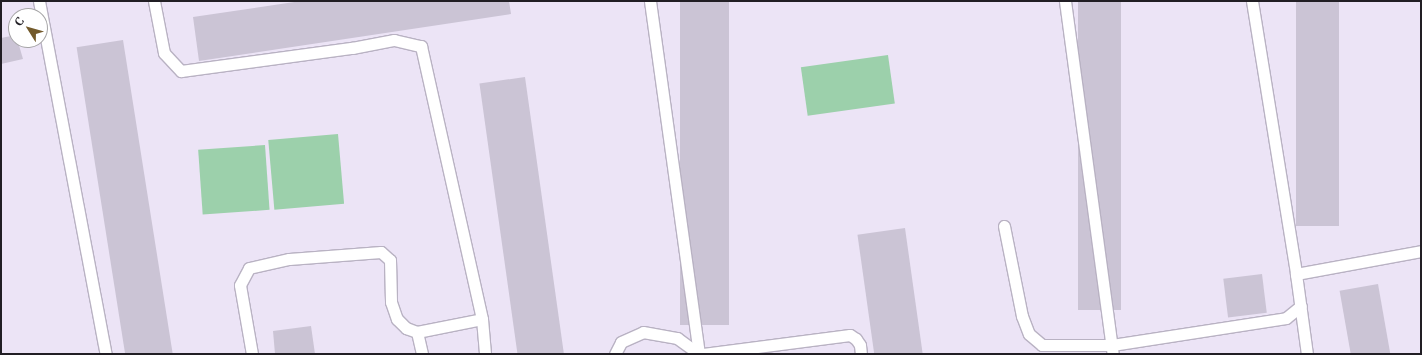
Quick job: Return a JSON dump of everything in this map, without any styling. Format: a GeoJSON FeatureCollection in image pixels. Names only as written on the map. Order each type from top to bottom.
{"type":"FeatureCollection","features":[{"type":"Feature","properties":{"kind":"lane"},"geometry":{"type":"LineString","coordinates":[[39,1],[106,354]]}},
{"type":"Feature","properties":{"kind":"lane"},"geometry":{"type":"LineString","coordinates":[[154,1],[164,53],[181,71],[352,48],[394,40],[421,46],[482,319],[485,354]]}},
{"type":"Feature","properties":{"kind":"lane"},"geometry":{"type":"LineString","coordinates":[[650,1],[699,354]]}},
{"type":"Feature","properties":{"kind":"lane"},"geometry":{"type":"LineString","coordinates":[[1065,1],[1113,349]]}},
{"type":"Feature","properties":{"kind":"lane"},"geometry":{"type":"LineString","coordinates":[[1252,1],[1301,306],[1307,354]]}},
{"type":"Feature","properties":{"kind":"lane"},"geometry":{"type":"LineString","coordinates":[[1004,226],[1022,316],[1029,334],[1042,345],[1113,349],[1286,318],[1301,306]]}},
{"type":"Feature","properties":{"kind":"lane"},"geometry":{"type":"LineString","coordinates":[[1296,274],[1421,251]]}},
{"type":"Feature","properties":{"kind":"lane"},"geometry":{"type":"LineString","coordinates":[[252,354],[240,285],[249,268],[289,259],[381,252],[390,260],[391,302],[397,319],[406,328],[417,332],[482,319]]}},
{"type":"Feature","properties":{"kind":"lane"},"geometry":{"type":"LineString","coordinates":[[417,332],[422,354]]}},
{"type":"Feature","properties":{"kind":"lane"},"geometry":{"type":"LineString","coordinates":[[615,354],[621,342],[643,332],[677,338],[699,354]]}},
{"type":"Feature","properties":{"kind":"lane"},"geometry":{"type":"LineString","coordinates":[[703,354],[850,335],[856,339],[860,345],[861,354]]}},
{"type":"Feature","properties":{"kind":"green space"},"geometry":{"type":"Polygon","coordinates":[[[888,55],[895,104],[808,116],[801,67],[888,55]]]}},
{"type":"Feature","properties":{"kind":"green space"},"geometry":{"type":"Polygon","coordinates":[[[338,134],[344,204],[274,210],[268,140],[338,134]]]}},
{"type":"Feature","properties":{"kind":"green space"},"geometry":{"type":"Polygon","coordinates":[[[265,145],[270,210],[203,215],[198,150],[265,145]]]}},
{"type":"Feature","properties":{"kind":"building"},"geometry":{"type":"Polygon","coordinates":[[[301,1],[509,1],[511,14],[199,61],[193,17],[301,1]]]}},
{"type":"Feature","properties":{"kind":"building"},"geometry":{"type":"Polygon","coordinates":[[[680,1],[729,1],[729,325],[680,325],[680,1]]]}},
{"type":"Feature","properties":{"kind":"building"},"geometry":{"type":"Polygon","coordinates":[[[1078,1],[1121,1],[1121,310],[1078,310],[1078,1]]]}},
{"type":"Feature","properties":{"kind":"building"},"geometry":{"type":"Polygon","coordinates":[[[1296,1],[1339,1],[1339,226],[1296,226],[1296,1]]]}},
{"type":"Feature","properties":{"kind":"building"},"geometry":{"type":"Polygon","coordinates":[[[8,37],[8,48],[20,48],[23,59],[1,64],[1,38],[8,37]]]}},
{"type":"Feature","properties":{"kind":"building"},"geometry":{"type":"Polygon","coordinates":[[[123,40],[173,354],[125,354],[77,47],[123,40]]]}},
{"type":"Feature","properties":{"kind":"building"},"geometry":{"type":"Polygon","coordinates":[[[525,77],[564,354],[517,354],[479,83],[525,77]]]}},
{"type":"Feature","properties":{"kind":"building"},"geometry":{"type":"Polygon","coordinates":[[[905,228],[923,354],[874,354],[857,235],[905,228]]]}},
{"type":"Feature","properties":{"kind":"building"},"geometry":{"type":"Polygon","coordinates":[[[1262,274],[1267,313],[1228,317],[1223,279],[1262,274]]]}},
{"type":"Feature","properties":{"kind":"building"},"geometry":{"type":"Polygon","coordinates":[[[1378,284],[1390,354],[1351,354],[1340,291],[1378,284]]]}},
{"type":"Feature","properties":{"kind":"building"},"geometry":{"type":"Polygon","coordinates":[[[311,326],[315,354],[275,354],[273,331],[311,326]]]}}]}
